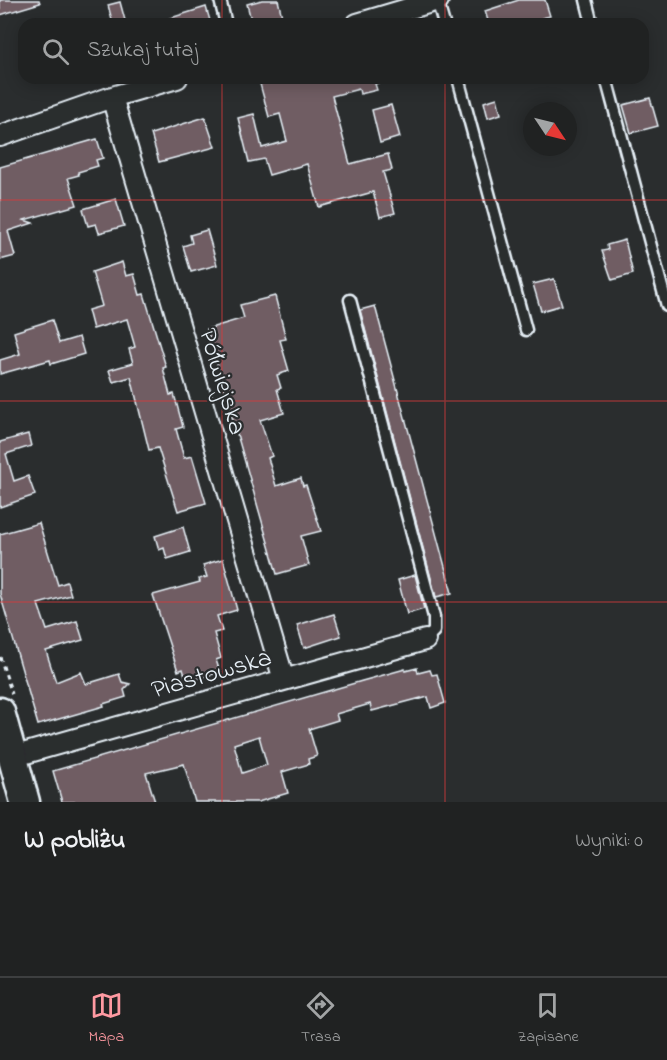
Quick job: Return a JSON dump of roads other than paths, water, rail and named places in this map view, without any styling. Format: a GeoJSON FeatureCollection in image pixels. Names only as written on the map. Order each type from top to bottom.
{"type":"FeatureCollection","features":[{"type":"Feature","properties":{"kind":"street"},"geometry":{"type":"LineString","coordinates":[[377,18],[438,0]]}},
{"type":"Feature","properties":{"kind":"street"},"geometry":{"type":"LineString","coordinates":[[0,136],[158,84]]}},
{"type":"Feature","properties":{"kind":"street","name":"Półwiejska"},"geometry":{"type":"LineString","coordinates":[[112,98],[284,680]]}},
{"type":"Feature","properties":{"kind":"street","name":"Piastowska"},"geometry":{"type":"LineString","coordinates":[[12,757],[424,640]]}},
{"type":"Feature","properties":{"kind":"street"},"geometry":{"type":"LineString","coordinates":[[8,707],[12,757],[25,802]]}},
{"type":"Feature","properties":{"kind":"lane"},"geometry":{"type":"LineString","coordinates":[[220,0],[224,18]]}},
{"type":"Feature","properties":{"kind":"lane"},"geometry":{"type":"LineString","coordinates":[[438,0],[442,18]]}},
{"type":"Feature","properties":{"kind":"lane"},"geometry":{"type":"LineString","coordinates":[[586,0],[590,18]]}},
{"type":"Feature","properties":{"kind":"lane"},"geometry":{"type":"LineString","coordinates":[[460,84],[526,330]]}},
{"type":"Feature","properties":{"kind":"lane"},"geometry":{"type":"LineString","coordinates":[[608,84],[667,306]]}},
{"type":"Feature","properties":{"kind":"lane"},"geometry":{"type":"LineString","coordinates":[[350,300],[434,617],[434,631],[424,640]]}}]}
